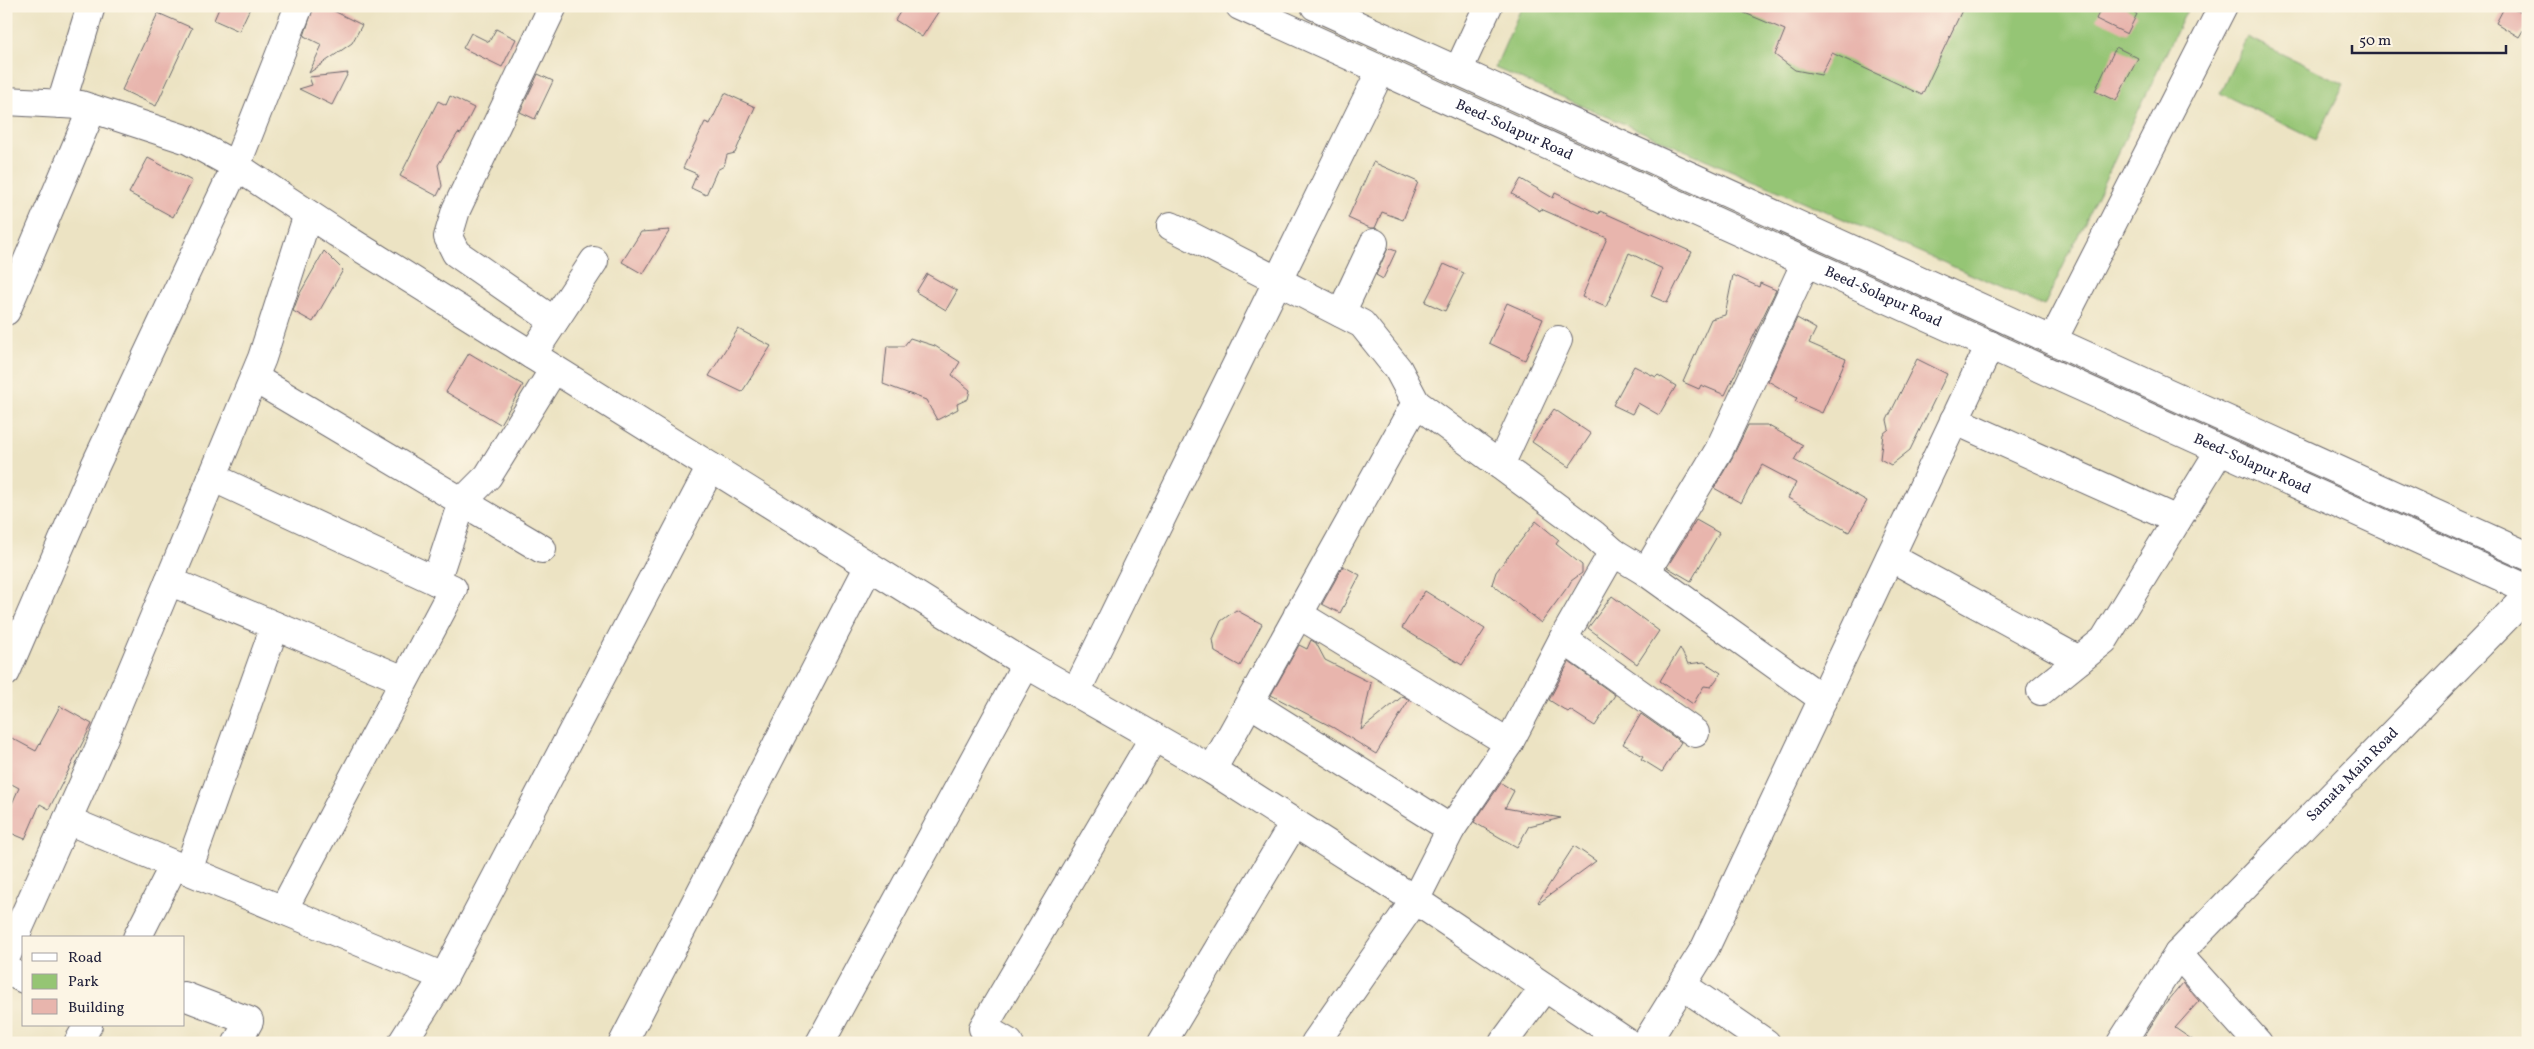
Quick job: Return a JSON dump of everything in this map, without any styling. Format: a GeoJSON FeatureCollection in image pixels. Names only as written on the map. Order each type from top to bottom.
{"type":"FeatureCollection","features":[{"type":"Feature","properties":{"kind":"street"},"geometry":{"type":"LineString","coordinates":[[60,104],[91,6]]}},
{"type":"Feature","properties":{"kind":"street"},"geometry":{"type":"LineString","coordinates":[[10,655],[94,468],[236,166],[299,6]]}},
{"type":"Feature","properties":{"kind":"street"},"geometry":{"type":"LineString","coordinates":[[553,6],[456,210],[448,237],[456,253],[554,321]]}},
{"type":"Feature","properties":{"kind":"street","name":"Beed-Solapur Road"},"geometry":{"type":"LineString","coordinates":[[1240,6],[1805,264],[2528,590]]}},
{"type":"Feature","properties":{"kind":"street","name":"Beed-Solapur Road"},"geometry":{"type":"LineString","coordinates":[[1315,6],[2528,556]]}},
{"type":"Feature","properties":{"kind":"street"},"geometry":{"type":"LineString","coordinates":[[1458,71],[1488,6]]}},
{"type":"Feature","properties":{"kind":"street"},"geometry":{"type":"LineString","coordinates":[[2053,340],[2223,6]]}},
{"type":"Feature","properties":{"kind":"street"},"geometry":{"type":"LineString","coordinates":[[1076,692],[1381,70]]}},
{"type":"Feature","properties":{"kind":"street"},"geometry":{"type":"LineString","coordinates":[[6,101],[81,105],[188,140],[236,166],[308,214],[1026,664],[1212,770],[1415,900],[1628,1043]]}},
{"type":"Feature","properties":{"kind":"street"},"geometry":{"type":"LineString","coordinates":[[6,311],[17,263],[92,109]]}},
{"type":"Feature","properties":{"kind":"street"},"geometry":{"type":"LineString","coordinates":[[6,958],[67,820],[254,378],[308,214]]}},
{"type":"Feature","properties":{"kind":"street"},"geometry":{"type":"LineString","coordinates":[[1171,226],[1362,324],[1398,369],[1416,403],[1593,534],[1613,552],[1646,572],[1823,698]]}},
{"type":"Feature","properties":{"kind":"street"},"geometry":{"type":"LineString","coordinates":[[1341,313],[1374,243]]}},
{"type":"Feature","properties":{"kind":"street"},"geometry":{"type":"LineString","coordinates":[[436,581],[462,502],[488,476],[543,362],[554,321],[594,261]]}},
{"type":"Feature","properties":{"kind":"street"},"geometry":{"type":"LineString","coordinates":[[1646,572],[1719,450],[1805,264]]}},
{"type":"Feature","properties":{"kind":"street"},"geometry":{"type":"LineString","coordinates":[[1500,465],[1558,340]]}},
{"type":"Feature","properties":{"kind":"street"},"geometry":{"type":"LineString","coordinates":[[1646,1043],[1705,948],[1990,346]]}},
{"type":"Feature","properties":{"kind":"street"},"geometry":{"type":"LineString","coordinates":[[254,378],[542,548]]}},
{"type":"Feature","properties":{"kind":"street"},"geometry":{"type":"LineString","coordinates":[[1212,770],[1416,403]]}},
{"type":"Feature","properties":{"kind":"street"},"geometry":{"type":"LineString","coordinates":[[1954,420],[2177,520]]}},
{"type":"Feature","properties":{"kind":"street"},"geometry":{"type":"LineString","coordinates":[[2041,691],[2104,640],[2220,450]]}},
{"type":"Feature","properties":{"kind":"street"},"geometry":{"type":"LineString","coordinates":[[402,1043],[444,977],[711,467]]}},
{"type":"Feature","properties":{"kind":"street"},"geometry":{"type":"LineString","coordinates":[[212,477],[453,589],[283,910]]}},
{"type":"Feature","properties":{"kind":"street"},"geometry":{"type":"LineString","coordinates":[[1315,1043],[1415,900],[1451,829],[1509,743],[1563,640],[1613,552]]}},
{"type":"Feature","properties":{"kind":"street"},"geometry":{"type":"LineString","coordinates":[[1890,557],[2079,660]]}},
{"type":"Feature","properties":{"kind":"street"},"geometry":{"type":"LineString","coordinates":[[623,1043],[869,566]]}},
{"type":"Feature","properties":{"kind":"street"},"geometry":{"type":"LineString","coordinates":[[169,581],[404,680]]}},
{"type":"Feature","properties":{"kind":"street","name":"Samata Main Road"},"geometry":{"type":"LineString","coordinates":[[2121,1043],[2178,954],[2528,595]]}},
{"type":"Feature","properties":{"kind":"street"},"geometry":{"type":"LineString","coordinates":[[1298,614],[1509,743]]}},
{"type":"Feature","properties":{"kind":"street"},"geometry":{"type":"LineString","coordinates":[[138,936],[181,868],[275,626]]}},
{"type":"Feature","properties":{"kind":"street"},"geometry":{"type":"LineString","coordinates":[[1563,640],[1695,733]]}},
{"type":"Feature","properties":{"kind":"street"},"geometry":{"type":"LineString","coordinates":[[820,1043],[1026,664]]}},
{"type":"Feature","properties":{"kind":"street"},"geometry":{"type":"LineString","coordinates":[[1250,703],[1451,829]]}},
{"type":"Feature","properties":{"kind":"street"},"geometry":{"type":"LineString","coordinates":[[1009,1043],[983,1028],[1154,737]]}},
{"type":"Feature","properties":{"kind":"street"},"geometry":{"type":"LineString","coordinates":[[67,820],[444,977]]}},
{"type":"Feature","properties":{"kind":"street"},"geometry":{"type":"LineString","coordinates":[[1162,1043],[1294,823]]}},
{"type":"Feature","properties":{"kind":"street"},"geometry":{"type":"LineString","coordinates":[[2178,954],[2258,1043]]}},
{"type":"Feature","properties":{"kind":"street"},"geometry":{"type":"LineString","coordinates":[[6,970],[22,978]]}},
{"type":"Feature","properties":{"kind":"street"},"geometry":{"type":"LineString","coordinates":[[1682,985],[1766,1043]]}},
{"type":"Feature","properties":{"kind":"street"},"geometry":{"type":"LineString","coordinates":[[1503,1043],[1544,988]]}},
{"type":"Feature","properties":{"kind":"street"},"geometry":{"type":"LineString","coordinates":[[185,996],[249,1021],[237,1043]]}},
{"type":"Feature","properties":{"kind":"street"},"geometry":{"type":"LineString","coordinates":[[78,1043],[87,1026]]}},
{"type":"Feature","properties":{"kind":"green space"},"geometry":{"type":"Polygon","coordinates":[[[1522,6],[2189,6],[2044,306],[1495,68],[1522,6]]]}},
{"type":"Feature","properties":{"kind":"green space"},"geometry":{"type":"Polygon","coordinates":[[[2247,37],[2344,84],[2316,140],[2220,93],[2247,37]]]}},
{"type":"Feature","properties":{"kind":"building"},"geometry":{"type":"Polygon","coordinates":[[[220,6],[251,6],[239,31],[214,20],[220,6]]]}},
{"type":"Feature","properties":{"kind":"building"},"geometry":{"type":"Polygon","coordinates":[[[314,6],[324,6],[362,25],[352,43],[309,73],[322,45],[304,36],[314,6]]]}},
{"type":"Feature","properties":{"kind":"building"},"geometry":{"type":"Polygon","coordinates":[[[904,6],[942,6],[922,37],[895,20],[904,6]]]}},
{"type":"Feature","properties":{"kind":"building"},"geometry":{"type":"Polygon","coordinates":[[[1728,6],[1964,6],[1922,95],[1832,53],[1821,75],[1795,70],[1775,55],[1785,30],[1728,6]]]}},
{"type":"Feature","properties":{"kind":"building"},"geometry":{"type":"Polygon","coordinates":[[[2102,6],[2121,6],[2137,14],[2127,34],[2096,19],[2102,6]]]}},
{"type":"Feature","properties":{"kind":"building"},"geometry":{"type":"Polygon","coordinates":[[[2505,6],[2513,6],[2515,10],[2528,14],[2528,22],[2519,37],[2496,23],[2505,6]]]}},
{"type":"Feature","properties":{"kind":"building"},"geometry":{"type":"Polygon","coordinates":[[[158,13],[192,28],[156,106],[122,90],[158,13]]]}},
{"type":"Feature","properties":{"kind":"building"},"geometry":{"type":"Polygon","coordinates":[[[496,29],[516,39],[502,67],[463,48],[471,33],[489,42],[496,29]]]}},
{"type":"Feature","properties":{"kind":"building"},"geometry":{"type":"Polygon","coordinates":[[[2116,47],[2138,58],[2116,101],[2095,91],[2116,47]]]}},
{"type":"Feature","properties":{"kind":"building"},"geometry":{"type":"Polygon","coordinates":[[[348,73],[332,105],[299,89],[312,85],[309,77],[348,73]]]}},
{"type":"Feature","properties":{"kind":"building"},"geometry":{"type":"Polygon","coordinates":[[[538,74],[553,81],[535,119],[520,112],[538,74]]]}},
{"type":"Feature","properties":{"kind":"building"},"geometry":{"type":"Polygon","coordinates":[[[725,93],[755,107],[735,153],[727,155],[724,166],[717,170],[706,195],[691,188],[697,174],[683,168],[705,122],[710,124],[725,93]]]}},
{"type":"Feature","properties":{"kind":"building"},"geometry":{"type":"Polygon","coordinates":[[[450,96],[474,108],[461,134],[458,133],[438,165],[442,186],[437,196],[400,176],[438,101],[446,105],[450,96]]]}},
{"type":"Feature","properties":{"kind":"building"},"geometry":{"type":"Polygon","coordinates":[[[148,158],[192,181],[173,217],[129,193],[148,158]]]}},
{"type":"Feature","properties":{"kind":"building"},"geometry":{"type":"Polygon","coordinates":[[[1373,162],[1418,182],[1403,220],[1382,212],[1375,228],[1370,228],[1348,218],[1373,162]]]}},
{"type":"Feature","properties":{"kind":"building"},"geometry":{"type":"Polygon","coordinates":[[[1521,179],[1553,198],[1555,193],[1599,214],[1600,211],[1692,252],[1667,303],[1651,296],[1663,269],[1629,253],[1606,307],[1582,297],[1607,238],[1541,209],[1540,211],[1512,194],[1521,179]]]}},
{"type":"Feature","properties":{"kind":"building"},"geometry":{"type":"Polygon","coordinates":[[[670,230],[643,274],[622,262],[641,232],[670,230]]]}},
{"type":"Feature","properties":{"kind":"building"},"geometry":{"type":"Polygon","coordinates":[[[1388,248],[1396,251],[1383,279],[1376,275],[1388,248]]]}},
{"type":"Feature","properties":{"kind":"building"},"geometry":{"type":"Polygon","coordinates":[[[324,251],[343,270],[313,322],[293,311],[299,295],[324,251]]]}},
{"type":"Feature","properties":{"kind":"building"},"geometry":{"type":"Polygon","coordinates":[[[1444,264],[1464,273],[1445,311],[1425,302],[1444,264]]]}},
{"type":"Feature","properties":{"kind":"building"},"geometry":{"type":"Polygon","coordinates":[[[927,274],[957,291],[946,310],[916,292],[927,274]]]}},
{"type":"Feature","properties":{"kind":"building"},"geometry":{"type":"Polygon","coordinates":[[[1733,275],[1759,287],[1760,283],[1776,290],[1725,395],[1701,385],[1699,389],[1683,382],[1711,319],[1725,315],[1733,275]]]}},
{"type":"Feature","properties":{"kind":"building"},"geometry":{"type":"Polygon","coordinates":[[[1507,303],[1543,319],[1525,360],[1489,343],[1507,303]]]}},
{"type":"Feature","properties":{"kind":"building"},"geometry":{"type":"Polygon","coordinates":[[[1797,318],[1816,329],[1809,343],[1846,359],[1822,413],[1795,401],[1797,398],[1768,381],[1797,318]]]}},
{"type":"Feature","properties":{"kind":"building"},"geometry":{"type":"Polygon","coordinates":[[[738,329],[771,346],[742,392],[709,376],[738,329]]]}},
{"type":"Feature","properties":{"kind":"building"},"geometry":{"type":"Polygon","coordinates":[[[910,338],[935,346],[960,362],[952,375],[970,390],[968,399],[957,404],[958,409],[937,420],[926,400],[883,384],[887,346],[904,346],[910,338]]]}},
{"type":"Feature","properties":{"kind":"building"},"geometry":{"type":"Polygon","coordinates":[[[469,353],[523,385],[500,424],[446,392],[469,353]]]}},
{"type":"Feature","properties":{"kind":"building"},"geometry":{"type":"Polygon","coordinates":[[[1917,359],[1947,374],[1910,450],[1891,465],[1880,459],[1883,434],[1889,429],[1887,420],[1917,359]]]}},
{"type":"Feature","properties":{"kind":"building"},"geometry":{"type":"Polygon","coordinates":[[[1634,366],[1656,377],[1658,375],[1676,386],[1659,415],[1638,403],[1632,414],[1613,405],[1634,366]]]}},
{"type":"Feature","properties":{"kind":"building"},"geometry":{"type":"Polygon","coordinates":[[[1554,409],[1591,434],[1569,467],[1532,442],[1554,409]]]}},
{"type":"Feature","properties":{"kind":"building"},"geometry":{"type":"Polygon","coordinates":[[[1748,425],[1767,425],[1803,445],[1794,460],[1867,501],[1849,532],[1788,498],[1796,483],[1762,465],[1741,503],[1714,488],[1732,458],[1748,425]]]}},
{"type":"Feature","properties":{"kind":"building"},"geometry":{"type":"Polygon","coordinates":[[[1696,520],[1719,533],[1691,581],[1667,567],[1696,520]]]}},
{"type":"Feature","properties":{"kind":"building"},"geometry":{"type":"Polygon","coordinates":[[[1536,521],[1559,540],[1556,544],[1582,565],[1582,573],[1571,581],[1541,623],[1492,584],[1496,572],[1536,521]]]}},
{"type":"Feature","properties":{"kind":"building"},"geometry":{"type":"Polygon","coordinates":[[[1343,566],[1360,575],[1340,613],[1322,604],[1343,566]]]}},
{"type":"Feature","properties":{"kind":"building"},"geometry":{"type":"Polygon","coordinates":[[[1425,591],[1485,629],[1462,665],[1402,628],[1425,591]]]}},
{"type":"Feature","properties":{"kind":"building"},"geometry":{"type":"Polygon","coordinates":[[[1612,596],[1659,631],[1637,664],[1588,628],[1612,596]]]}},
{"type":"Feature","properties":{"kind":"building"},"geometry":{"type":"Polygon","coordinates":[[[1236,610],[1262,624],[1240,666],[1215,652],[1213,639],[1221,621],[1236,610]]]}},
{"type":"Feature","properties":{"kind":"building"},"geometry":{"type":"Polygon","coordinates":[[[1311,640],[1316,643],[1325,660],[1371,683],[1361,730],[1403,696],[1409,700],[1376,754],[1334,728],[1271,695],[1299,645],[1307,649],[1311,640]]]}},
{"type":"Feature","properties":{"kind":"building"},"geometry":{"type":"Polygon","coordinates":[[[1680,648],[1688,664],[1704,662],[1721,673],[1711,687],[1704,686],[1693,704],[1660,681],[1680,648]]]}},
{"type":"Feature","properties":{"kind":"building"},"geometry":{"type":"Polygon","coordinates":[[[1569,662],[1615,695],[1595,726],[1570,710],[1568,712],[1549,700],[1569,662]]]}},
{"type":"Feature","properties":{"kind":"building"},"geometry":{"type":"Polygon","coordinates":[[[60,706],[92,724],[49,809],[40,804],[25,839],[6,831],[6,817],[19,788],[6,781],[6,735],[36,751],[60,706]]]}},
{"type":"Feature","properties":{"kind":"building"},"geometry":{"type":"Polygon","coordinates":[[[1641,714],[1681,742],[1662,772],[1641,759],[1643,756],[1623,744],[1641,714]]]}},
{"type":"Feature","properties":{"kind":"building"},"geometry":{"type":"Polygon","coordinates":[[[1501,783],[1514,791],[1505,808],[1561,818],[1529,826],[1517,847],[1499,837],[1474,822],[1501,783]]]}},
{"type":"Feature","properties":{"kind":"building"},"geometry":{"type":"Polygon","coordinates":[[[1574,846],[1596,861],[1539,903],[1538,902],[1574,846]]]}},
{"type":"Feature","properties":{"kind":"building"},"geometry":{"type":"Polygon","coordinates":[[[2183,983],[2199,1001],[2175,1028],[2197,1043],[2140,1043],[2163,1007],[2183,983]]]}}]}
